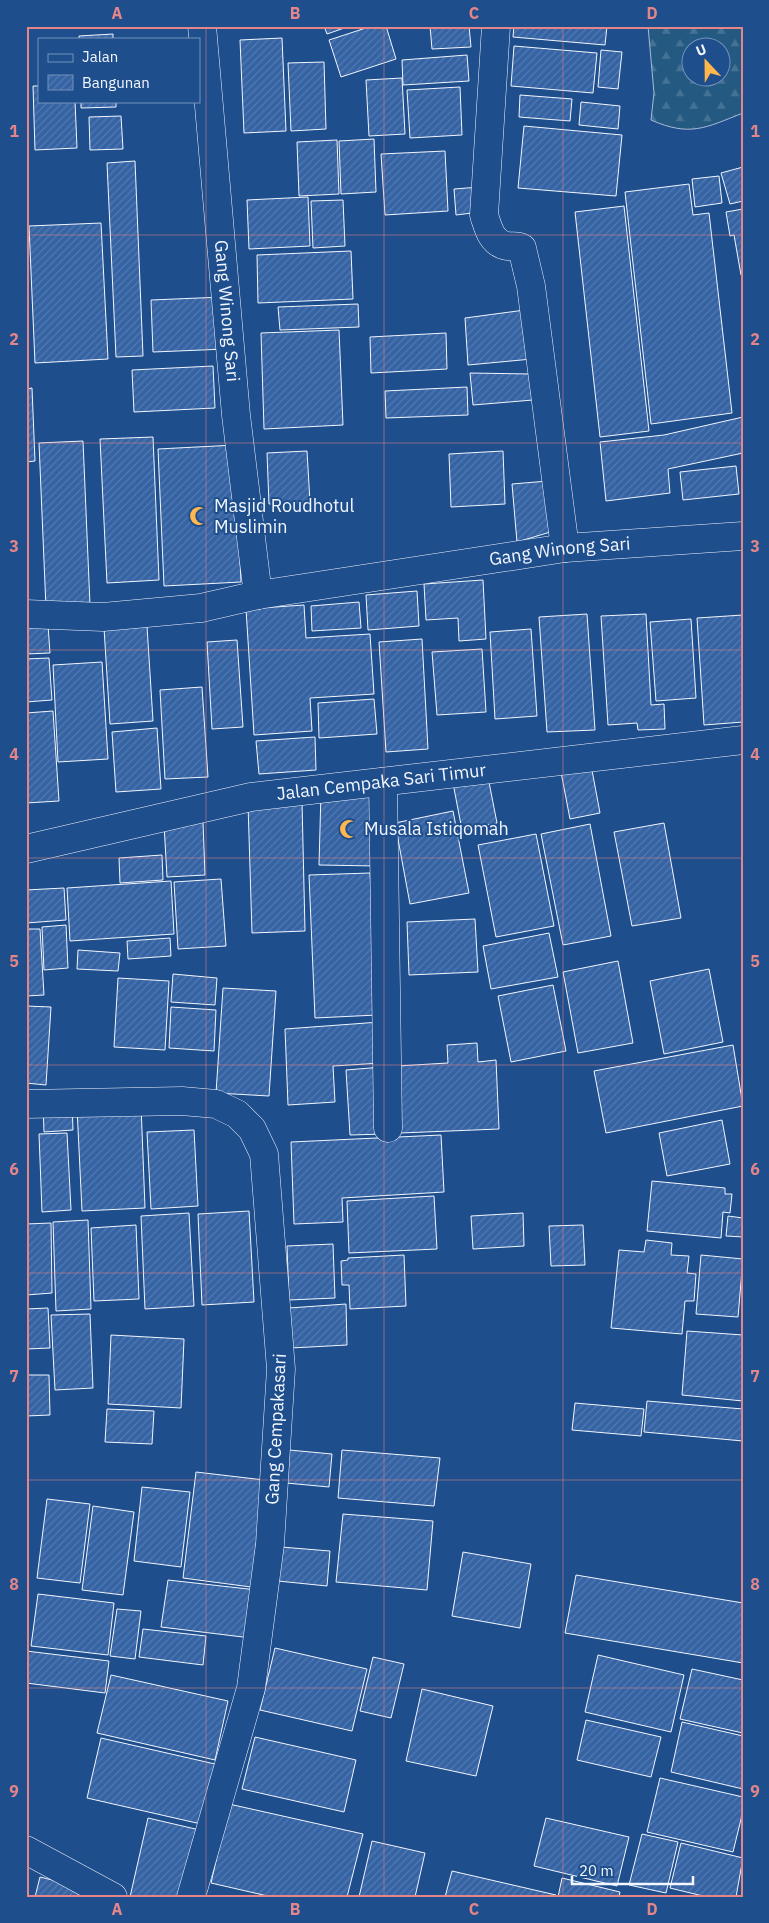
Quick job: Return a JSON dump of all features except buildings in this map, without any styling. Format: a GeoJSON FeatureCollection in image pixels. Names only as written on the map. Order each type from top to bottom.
{"type":"FeatureCollection","features":[{"type":"Feature","properties":{"kind":"street","name":"Gang Winong Sari"},"geometry":{"type":"LineString","coordinates":[[202,26],[236,415],[258,595]]}},
{"type":"Feature","properties":{"kind":"street"},"geometry":{"type":"LineString","coordinates":[[496,26],[484,215],[493,238],[506,246],[516,245],[522,248],[529,277],[565,548]]}},
{"type":"Feature","properties":{"kind":"street","name":"Gang Winong Sari"},"geometry":{"type":"LineString","coordinates":[[26,614],[103,617],[201,608],[258,595],[565,548],[743,536]]}},
{"type":"Feature","properties":{"kind":"street","name":"Jalan Cempaka Sari Timur"},"geometry":{"type":"LineString","coordinates":[[26,849],[250,797],[743,740]]}},
{"type":"Feature","properties":{"kind":"street"},"geometry":{"type":"LineString","coordinates":[[383,782],[388,1128]]}},
{"type":"Feature","properties":{"kind":"street","name":"Gang Cempakasari"},"geometry":{"type":"LineString","coordinates":[[26,1104],[182,1101],[216,1104],[237,1114],[252,1129],[264,1154],[282,1369],[270,1544],[251,1688],[191,1897]]}},
{"type":"Feature","properties":{"kind":"street"},"geometry":{"type":"LineString","coordinates":[[26,1850],[113,1897]]}},
{"type":"Feature","properties":{"kind":"green space"},"geometry":{"type":"Polygon","coordinates":[[[648,26],[743,26],[743,113],[718,123],[687,129],[676,128],[651,120],[654,93],[648,26]]]}},
{"type":"Feature","properties":{"kind":"place","name":"Masjid Roudhotul Muslimin"},"geometry":{"type":"Point","coordinates":[199,516]}},
{"type":"Feature","properties":{"kind":"place","name":"Musala Istiqomah"},"geometry":{"type":"Point","coordinates":[349,829]}}]}
